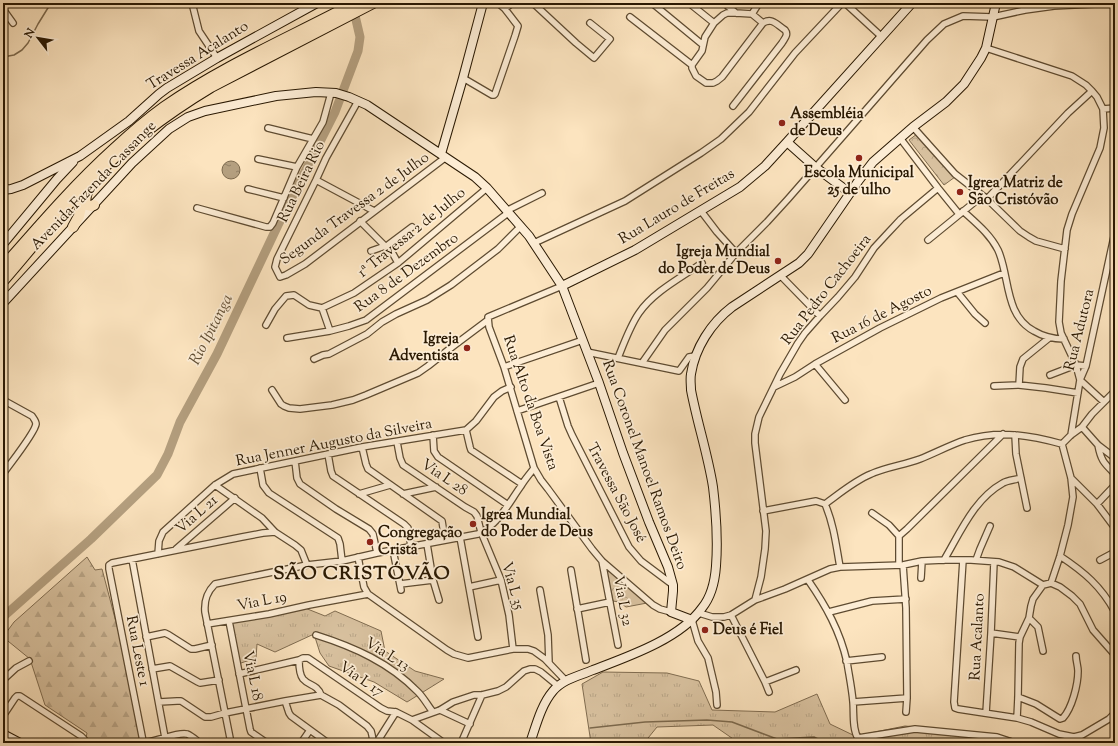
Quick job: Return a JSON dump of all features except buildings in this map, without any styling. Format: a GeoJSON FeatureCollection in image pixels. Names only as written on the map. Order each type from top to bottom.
{"type":"FeatureCollection","features":[{"type":"Feature","properties":{"kind":"highway"},"geometry":{"type":"LineString","coordinates":[[3,281],[80,191],[105,166],[186,102],[359,5],[373,3]]}},
{"type":"Feature","properties":{"kind":"highway"},"geometry":{"type":"LineString","coordinates":[[3,267],[63,198],[116,146],[148,119],[174,100],[222,72],[345,13]]}},
{"type":"Feature","properties":{"kind":"highway"},"geometry":{"type":"LineString","coordinates":[[73,228],[79,216],[82,202],[86,194],[105,166]]}},
{"type":"Feature","properties":{"kind":"highway"},"geometry":{"type":"LineString","coordinates":[[86,194],[85,199],[87,205],[94,205]]}},
{"type":"Feature","properties":{"kind":"main road","name":"Travessa Acalanto"},"geometry":{"type":"LineString","coordinates":[[3,190],[23,186],[80,156],[130,121],[159,94],[218,58],[317,3]]}},
{"type":"Feature","properties":{"kind":"main road"},"geometry":{"type":"LineString","coordinates":[[443,155],[483,3]]}},
{"type":"Feature","properties":{"kind":"main road","name":"Rua Lauro de Freitas"},"geometry":{"type":"LineString","coordinates":[[562,286],[635,250],[740,187],[764,166],[787,142],[912,3]]}},
{"type":"Feature","properties":{"kind":"main road"},"geometry":{"type":"LineString","coordinates":[[531,743],[546,702],[553,690],[558,686],[566,681],[621,659],[660,641],[692,620],[706,603],[712,587],[716,566],[716,521],[713,486],[691,390],[691,374],[695,356],[708,332],[722,314],[799,263],[808,254],[873,162],[913,127],[946,102],[964,84],[986,48],[996,3]]}},
{"type":"Feature","properties":{"kind":"main road","name":"Avenida Fazenda Cassange"},"geometry":{"type":"LineString","coordinates":[[3,303],[132,163],[169,129],[188,117],[205,111],[276,96],[316,92],[333,93],[349,97],[367,105],[475,177],[487,188],[521,226],[534,243]]}},
{"type":"Feature","properties":{"kind":"main road"},"geometry":{"type":"LineString","coordinates":[[787,142],[815,167],[850,194]]}},
{"type":"Feature","properties":{"kind":"main road","name":"Travessa Acalanto"},"geometry":{"type":"LineString","coordinates":[[3,244],[57,179],[80,156]]}},
{"type":"Feature","properties":{"kind":"main road"},"geometry":{"type":"LineString","coordinates":[[52,170],[56,170],[58,172],[57,179]]}},
{"type":"Feature","properties":{"kind":"main road","name":"Rua Coronel Manoel Ramos Deiro"},"geometry":{"type":"LineString","coordinates":[[534,243],[562,286],[649,522],[668,567],[673,585],[671,612]]}},
{"type":"Feature","properties":{"kind":"main road","name":"Rua Alto da Boa Vista"},"geometry":{"type":"LineString","coordinates":[[671,612],[692,620]]}},
{"type":"Feature","properties":{"kind":"main road"},"geometry":{"type":"LineString","coordinates":[[3,734],[20,743]]}},
{"type":"Feature","properties":{"kind":"street"},"geometry":{"type":"LineString","coordinates":[[192,3],[199,31],[218,58]]}},
{"type":"Feature","properties":{"kind":"street"},"geometry":{"type":"LineString","coordinates":[[463,78],[494,95],[518,29],[517,23],[498,3]]}},
{"type":"Feature","properties":{"kind":"street"},"geometry":{"type":"LineString","coordinates":[[505,9],[512,3]]}},
{"type":"Feature","properties":{"kind":"street"},"geometry":{"type":"LineString","coordinates":[[533,3],[594,58],[610,39],[590,23]]}},
{"type":"Feature","properties":{"kind":"street"},"geometry":{"type":"LineString","coordinates":[[652,3],[703,45]]}},
{"type":"Feature","properties":{"kind":"street"},"geometry":{"type":"LineString","coordinates":[[689,3],[714,23]]}},
{"type":"Feature","properties":{"kind":"street"},"geometry":{"type":"LineString","coordinates":[[724,3],[736,13]]}},
{"type":"Feature","properties":{"kind":"street"},"geometry":{"type":"LineString","coordinates":[[752,14],[759,3]]}},
{"type":"Feature","properties":{"kind":"street"},"geometry":{"type":"LineString","coordinates":[[534,243],[625,201],[721,139],[749,112],[795,53],[843,3],[882,37]]}},
{"type":"Feature","properties":{"kind":"street"},"geometry":{"type":"LineString","coordinates":[[642,364],[665,330],[707,288],[736,253],[767,222],[927,40],[944,24],[963,16],[993,17],[1025,10],[1054,6],[1115,3]]}},
{"type":"Feature","properties":{"kind":"street"},"geometry":{"type":"LineString","coordinates":[[3,9],[13,23]]}},
{"type":"Feature","properties":{"kind":"street"},"geometry":{"type":"LineString","coordinates":[[692,65],[702,51],[705,38],[714,23],[723,15],[727,13],[752,14],[763,23]]}},
{"type":"Feature","properties":{"kind":"street"},"geometry":{"type":"LineString","coordinates":[[630,17],[692,65],[694,74],[709,84],[717,82],[763,23],[768,20],[772,21],[785,30],[786,35],[782,43],[733,106]]}},
{"type":"Feature","properties":{"kind":"street"},"geometry":{"type":"LineString","coordinates":[[986,48],[1072,76],[1092,91],[1103,108],[1104,128],[1100,148],[1072,214],[1068,230],[1061,281],[1059,322],[1060,329],[1076,365],[1080,380],[1104,402]]}},
{"type":"Feature","properties":{"kind":"street"},"geometry":{"type":"LineString","coordinates":[[928,240],[961,213],[985,197],[1068,113],[1092,91]]}},
{"type":"Feature","properties":{"kind":"street"},"geometry":{"type":"LineString","coordinates":[[197,208],[269,227],[273,223],[297,167],[312,139],[321,127],[333,93]]}},
{"type":"Feature","properties":{"kind":"street","name":"Rua Beira Rio"},"geometry":{"type":"LineString","coordinates":[[278,275],[275,268],[276,262],[331,147],[358,101]]}},
{"type":"Feature","properties":{"kind":"street"},"geometry":{"type":"LineString","coordinates":[[1103,108],[1115,108]]}},
{"type":"Feature","properties":{"kind":"street"},"geometry":{"type":"LineString","coordinates":[[913,127],[955,174],[985,197],[1020,232],[1036,241],[1065,249]]}},
{"type":"Feature","properties":{"kind":"street"},"geometry":{"type":"LineString","coordinates":[[268,128],[312,139]]}},
{"type":"Feature","properties":{"kind":"street"},"geometry":{"type":"LineString","coordinates":[[900,138],[938,188],[961,213],[986,232],[992,241],[1000,255],[1009,295],[1021,320],[1032,330],[1049,338],[1064,339]]}},
{"type":"Feature","properties":{"kind":"street","name":"Segunda Travessa 2 de Julho"},"geometry":{"type":"LineString","coordinates":[[278,275],[282,277],[305,264],[443,155]]}},
{"type":"Feature","properties":{"kind":"street"},"geometry":{"type":"LineString","coordinates":[[258,159],[297,167]]}},
{"type":"Feature","properties":{"kind":"street"},"geometry":{"type":"LineString","coordinates":[[316,180],[374,211]]}},
{"type":"Feature","properties":{"kind":"street","name":"1ª Travessa 2 de Julho"},"geometry":{"type":"LineString","coordinates":[[322,308],[358,290],[398,263],[487,188]]}},
{"type":"Feature","properties":{"kind":"street","name":"Rua Pedro Cachoeira"},"geometry":{"type":"LineString","coordinates":[[755,600],[761,577],[766,531],[755,434],[759,417],[798,343],[855,277],[874,248],[901,219],[938,188]]}},
{"type":"Feature","properties":{"kind":"street"},"geometry":{"type":"LineString","coordinates":[[248,189],[284,198]]}},
{"type":"Feature","properties":{"kind":"street","name":"Rua 8 de Dezembro"},"geometry":{"type":"LineString","coordinates":[[287,338],[330,331],[366,320],[507,212],[542,192]]}},
{"type":"Feature","properties":{"kind":"street"},"geometry":{"type":"LineString","coordinates":[[701,211],[736,253]]}},
{"type":"Feature","properties":{"kind":"street"},"geometry":{"type":"LineString","coordinates":[[360,221],[386,246],[398,263]]}},
{"type":"Feature","properties":{"kind":"street"},"geometry":{"type":"LineString","coordinates":[[314,359],[329,354],[367,334],[382,322],[396,314],[433,297],[498,249],[521,226]]}},
{"type":"Feature","properties":{"kind":"street"},"geometry":{"type":"LineString","coordinates":[[371,251],[386,246],[412,227]]}},
{"type":"Feature","properties":{"kind":"street","name":"Rua Adutora"},"geometry":{"type":"LineString","coordinates":[[1071,435],[1080,380],[1086,366],[1115,232]]}},
{"type":"Feature","properties":{"kind":"street"},"geometry":{"type":"LineString","coordinates":[[618,358],[635,320],[645,305],[670,284],[702,264]]}},
{"type":"Feature","properties":{"kind":"street","name":"Rua 16 de Agosto"},"geometry":{"type":"LineString","coordinates":[[774,387],[795,377],[815,364],[880,328],[941,298],[958,293],[1004,273]]}},
{"type":"Feature","properties":{"kind":"street"},"geometry":{"type":"LineString","coordinates":[[780,276],[820,316]]}},
{"type":"Feature","properties":{"kind":"street","name":"Rua Lauro de Freitas"},"geometry":{"type":"LineString","coordinates":[[272,390],[280,404],[289,408],[300,409],[332,405],[366,396],[418,373],[488,319],[562,286]]}},
{"type":"Feature","properties":{"kind":"street"},"geometry":{"type":"LineString","coordinates":[[958,293],[975,314],[985,323]]}},
{"type":"Feature","properties":{"kind":"street"},"geometry":{"type":"LineString","coordinates":[[266,325],[275,309],[286,296],[294,295],[309,305],[322,308],[330,331]]}},
{"type":"Feature","properties":{"kind":"street","name":"Rua Alto da Boa Vista"},"geometry":{"type":"LineString","coordinates":[[488,319],[489,327],[504,367],[534,468],[541,480],[602,561],[660,609],[671,612]]}},
{"type":"Feature","properties":{"kind":"street"},"geometry":{"type":"LineString","coordinates":[[1019,385],[1020,367],[1023,359],[1049,338]]}},
{"type":"Feature","properties":{"kind":"street"},"geometry":{"type":"LineString","coordinates":[[504,367],[582,340]]}},
{"type":"Feature","properties":{"kind":"street"},"geometry":{"type":"LineString","coordinates":[[587,352],[642,364],[679,370],[689,357],[695,356]]}},
{"type":"Feature","properties":{"kind":"street"},"geometry":{"type":"LineString","coordinates":[[815,364],[846,400]]}},
{"type":"Feature","properties":{"kind":"street"},"geometry":{"type":"LineString","coordinates":[[1050,375],[1076,365],[1086,366]]}},
{"type":"Feature","properties":{"kind":"street"},"geometry":{"type":"LineString","coordinates":[[517,411],[599,383]]}},
{"type":"Feature","properties":{"kind":"street"},"geometry":{"type":"LineString","coordinates":[[994,386],[1019,385],[1078,393]]}},
{"type":"Feature","properties":{"kind":"street"},"geometry":{"type":"LineString","coordinates":[[510,387],[494,397],[476,421],[466,430],[471,450],[522,484]]}},
{"type":"Feature","properties":{"kind":"street"},"geometry":{"type":"LineString","coordinates":[[1062,444],[1082,427],[1115,391]]}},
{"type":"Feature","properties":{"kind":"street","name":"Travessa São José"},"geometry":{"type":"LineString","coordinates":[[559,397],[572,435],[629,547],[642,561],[673,585]]}},
{"type":"Feature","properties":{"kind":"street"},"geometry":{"type":"LineString","coordinates":[[3,400],[32,416],[36,422],[32,434],[3,474]]}},
{"type":"Feature","properties":{"kind":"street"},"geometry":{"type":"LineString","coordinates":[[1082,427],[1098,445],[1115,458]]}},
{"type":"Feature","properties":{"kind":"street","name":"Rua Jenner Augusto da Silveira"},"geometry":{"type":"LineString","coordinates":[[158,554],[159,541],[163,532],[215,485],[233,474],[362,447],[466,430]]}},
{"type":"Feature","properties":{"kind":"street"},"geometry":{"type":"LineString","coordinates":[[763,511],[816,502],[825,504],[872,473],[919,459],[967,439],[1003,434],[1029,436],[1062,444]]}},
{"type":"Feature","properties":{"kind":"street"},"geometry":{"type":"LineString","coordinates":[[899,536],[1003,434]]}},
{"type":"Feature","properties":{"kind":"street"},"geometry":{"type":"LineString","coordinates":[[432,435],[434,451],[438,458],[508,505]]}},
{"type":"Feature","properties":{"kind":"street"},"geometry":{"type":"LineString","coordinates":[[1015,435],[1016,454],[1027,508]]}},
{"type":"Feature","properties":{"kind":"street","name":"Via L 28"},"geometry":{"type":"LineString","coordinates":[[397,442],[403,465],[476,513],[482,532]]}},
{"type":"Feature","properties":{"kind":"street"},"geometry":{"type":"LineString","coordinates":[[1051,583],[1060,556],[1073,501],[1071,478],[1062,444]]}},
{"type":"Feature","properties":{"kind":"street"},"geometry":{"type":"LineString","coordinates":[[1098,445],[1102,461],[1115,474]]}},
{"type":"Feature","properties":{"kind":"street"},"geometry":{"type":"LineString","coordinates":[[362,447],[367,467],[371,471],[442,521],[446,540]]}},
{"type":"Feature","properties":{"kind":"street"},"geometry":{"type":"LineString","coordinates":[[328,454],[333,476],[406,526],[411,546]]}},
{"type":"Feature","properties":{"kind":"street"},"geometry":{"type":"LineString","coordinates":[[295,461],[296,478],[300,484],[369,530],[373,534],[378,553]]}},
{"type":"Feature","properties":{"kind":"street"},"geometry":{"type":"LineString","coordinates":[[260,468],[263,485],[268,493],[338,538],[342,561]]}},
{"type":"Feature","properties":{"kind":"street"},"geometry":{"type":"LineString","coordinates":[[230,743],[219,680],[204,612],[205,601],[210,589],[215,584],[307,565],[342,561],[482,532],[502,516],[534,468]]}},
{"type":"Feature","properties":{"kind":"street"},"geometry":{"type":"LineString","coordinates":[[944,560],[969,517],[983,499],[1003,483],[1021,478]]}},
{"type":"Feature","properties":{"kind":"street"},"geometry":{"type":"LineString","coordinates":[[1071,478],[1097,504],[1115,528]]}},
{"type":"Feature","properties":{"kind":"street"},"geometry":{"type":"LineString","coordinates":[[215,485],[262,518],[275,532],[289,540],[301,550],[307,565]]}},
{"type":"Feature","properties":{"kind":"street"},"geometry":{"type":"LineString","coordinates":[[359,494],[390,485]]}},
{"type":"Feature","properties":{"kind":"street"},"geometry":{"type":"LineString","coordinates":[[1097,504],[1115,485]]}},
{"type":"Feature","properties":{"kind":"street"},"geometry":{"type":"LineString","coordinates":[[403,494],[436,487]]}},
{"type":"Feature","properties":{"kind":"street","name":"Via L 21"},"geometry":{"type":"LineString","coordinates":[[174,551],[235,498]]}},
{"type":"Feature","properties":{"kind":"street"},"geometry":{"type":"LineString","coordinates":[[825,504],[833,526],[840,567]]}},
{"type":"Feature","properties":{"kind":"street"},"geometry":{"type":"LineString","coordinates":[[872,513],[893,529],[899,536],[901,565],[906,599],[906,712]]}},
{"type":"Feature","properties":{"kind":"street"},"geometry":{"type":"LineString","coordinates":[[976,560],[990,526]]}},
{"type":"Feature","properties":{"kind":"street"},"geometry":{"type":"LineString","coordinates":[[200,743],[184,734],[166,740],[132,559],[263,533],[275,532]]}},
{"type":"Feature","properties":{"kind":"street","name":"Via L 35"},"geometry":{"type":"LineString","coordinates":[[482,532],[501,580],[509,615],[513,649]]}},
{"type":"Feature","properties":{"kind":"street"},"geometry":{"type":"LineString","coordinates":[[460,537],[478,637]]}},
{"type":"Feature","properties":{"kind":"street"},"geometry":{"type":"LineString","coordinates":[[427,544],[433,580],[439,600]]}},
{"type":"Feature","properties":{"kind":"street"},"geometry":{"type":"LineString","coordinates":[[393,550],[401,587],[433,580]]}},
{"type":"Feature","properties":{"kind":"street"},"geometry":{"type":"LineString","coordinates":[[1100,560],[1115,552]]}},
{"type":"Feature","properties":{"kind":"street"},"geometry":{"type":"LineString","coordinates":[[1060,556],[1097,584],[1105,594],[1115,612]]}},
{"type":"Feature","properties":{"kind":"street"},"geometry":{"type":"LineString","coordinates":[[358,557],[364,588],[368,594],[447,650],[454,654],[468,658],[513,649],[528,649],[534,651],[550,663],[566,681]]}},
{"type":"Feature","properties":{"kind":"street","name":"Rua Leste 1"},"geometry":{"type":"LineString","coordinates":[[132,559],[112,563],[109,566],[131,685],[143,741],[166,740]]}},
{"type":"Feature","properties":{"kind":"street"},"geometry":{"type":"LineString","coordinates":[[699,613],[712,617],[730,616],[755,600],[840,567],[901,565],[944,560],[999,562],[1014,567],[1043,584],[1051,583],[1069,593],[1080,604],[1093,630],[1115,655]]}},
{"type":"Feature","properties":{"kind":"street"},"geometry":{"type":"LineString","coordinates":[[963,560],[954,706],[958,709],[1017,718],[1031,722],[1059,734],[1074,737],[1082,735],[1109,719],[1115,713]]}},
{"type":"Feature","properties":{"kind":"street","name":"Via L 32"},"geometry":{"type":"LineString","coordinates":[[602,561],[618,645]]}},
{"type":"Feature","properties":{"kind":"street"},"geometry":{"type":"LineString","coordinates":[[921,578],[922,562]]}},
{"type":"Feature","properties":{"kind":"street","name":"Rua Acalanto"},"geometry":{"type":"LineString","coordinates":[[986,713],[994,562]]}},
{"type":"Feature","properties":{"kind":"street"},"geometry":{"type":"LineString","coordinates":[[571,570],[586,660]]}},
{"type":"Feature","properties":{"kind":"street"},"geometry":{"type":"LineString","coordinates":[[469,587],[501,580]]}},
{"type":"Feature","properties":{"kind":"street"},"geometry":{"type":"LineString","coordinates":[[808,580],[829,612],[834,623],[846,661],[853,702],[855,732],[858,738],[915,730],[997,737],[1015,743]]}},
{"type":"Feature","properties":{"kind":"street"},"geometry":{"type":"LineString","coordinates":[[1017,718],[1018,649],[1020,637],[1029,618],[1031,606],[1037,592],[1043,584]]}},
{"type":"Feature","properties":{"kind":"street"},"geometry":{"type":"LineString","coordinates":[[540,590],[548,635],[550,663]]}},
{"type":"Feature","properties":{"kind":"street","name":"Via L 19"},"geometry":{"type":"LineString","coordinates":[[207,624],[269,614],[368,594]]}},
{"type":"Feature","properties":{"kind":"street"},"geometry":{"type":"LineString","coordinates":[[829,612],[872,601],[906,599]]}},
{"type":"Feature","properties":{"kind":"street"},"geometry":{"type":"LineString","coordinates":[[577,609],[610,602]]}},
{"type":"Feature","properties":{"kind":"street"},"geometry":{"type":"LineString","coordinates":[[730,616],[769,692]]}},
{"type":"Feature","properties":{"kind":"street"},"geometry":{"type":"LineString","coordinates":[[1029,618],[1038,627],[1043,651]]}},
{"type":"Feature","properties":{"kind":"street"},"geometry":{"type":"LineString","coordinates":[[692,620],[698,641],[708,658],[716,692],[717,705]]}},
{"type":"Feature","properties":{"kind":"street","name":"Via L 18"},"geometry":{"type":"LineString","coordinates":[[229,621],[250,729],[253,734],[266,743]]}},
{"type":"Feature","properties":{"kind":"street"},"geometry":{"type":"LineString","coordinates":[[146,637],[165,633],[191,649],[212,645]]}},
{"type":"Feature","properties":{"kind":"street"},"geometry":{"type":"LineString","coordinates":[[991,633],[1020,637]]}},
{"type":"Feature","properties":{"kind":"street","name":"Via L 13"},"geometry":{"type":"LineString","coordinates":[[316,635],[361,652],[384,664],[420,693],[433,712]]}},
{"type":"Feature","properties":{"kind":"street"},"geometry":{"type":"LineString","coordinates":[[1018,697],[1036,704],[1060,719],[1063,718],[1070,705],[1076,688],[1078,671],[1076,656]]}},
{"type":"Feature","properties":{"kind":"street"},"geometry":{"type":"LineString","coordinates":[[846,661],[882,657]]}},
{"type":"Feature","properties":{"kind":"street","name":"Via L 17"},"geometry":{"type":"LineString","coordinates":[[239,674],[299,660],[302,658],[312,660],[381,708],[387,711],[396,712],[412,720],[444,743]]}},
{"type":"Feature","properties":{"kind":"street"},"geometry":{"type":"LineString","coordinates":[[299,660],[302,677],[320,690],[321,695]]}},
{"type":"Feature","properties":{"kind":"street"},"geometry":{"type":"LineString","coordinates":[[3,680],[16,668],[29,661]]}},
{"type":"Feature","properties":{"kind":"street"},"geometry":{"type":"LineString","coordinates":[[152,669],[170,666],[194,681],[200,683],[219,680]]}},
{"type":"Feature","properties":{"kind":"street"},"geometry":{"type":"LineString","coordinates":[[412,720],[440,710],[453,702],[474,695],[482,695],[498,691],[506,687],[519,674],[530,669],[535,669],[541,672],[558,686]]}},
{"type":"Feature","properties":{"kind":"street"},"geometry":{"type":"LineString","coordinates":[[765,682],[796,670]]}},
{"type":"Feature","properties":{"kind":"street"},"geometry":{"type":"LineString","coordinates":[[159,702],[180,701],[202,715],[211,717],[321,695],[339,705],[367,726],[371,731],[375,742]]}},
{"type":"Feature","properties":{"kind":"street"},"geometry":{"type":"LineString","coordinates":[[461,743],[482,695]]}},
{"type":"Feature","properties":{"kind":"street"},"geometry":{"type":"LineString","coordinates":[[3,716],[15,698],[20,696],[81,736],[84,739],[83,743]]}},
{"type":"Feature","properties":{"kind":"street"},"geometry":{"type":"LineString","coordinates":[[853,702],[907,698]]}},
{"type":"Feature","properties":{"kind":"street"},"geometry":{"type":"LineString","coordinates":[[285,701],[291,716],[328,743]]}},
{"type":"Feature","properties":{"kind":"street"},"geometry":{"type":"LineString","coordinates":[[440,710],[470,724]]}},
{"type":"Feature","properties":{"kind":"street"},"geometry":{"type":"LineString","coordinates":[[375,742],[396,712]]}},
{"type":"Feature","properties":{"kind":"street"},"geometry":{"type":"LineString","coordinates":[[301,743],[310,730]]}},
{"type":"Feature","properties":{"kind":"green space"},"geometry":{"type":"Polygon","coordinates":[[[917,134],[955,177],[944,185],[909,140],[917,134]]]}},
{"type":"Feature","properties":{"kind":"green space"},"geometry":{"type":"Polygon","coordinates":[[[87,557],[95,570],[102,569],[131,679],[144,739],[127,743],[85,743],[87,733],[45,705],[30,659],[3,637],[14,622],[87,557]]]}},
{"type":"Feature","properties":{"kind":"green space"},"geometry":{"type":"Polygon","coordinates":[[[606,568],[647,603],[626,607],[619,602],[613,601],[606,568]]]}},
{"type":"Feature","properties":{"kind":"green space"},"geometry":{"type":"Polygon","coordinates":[[[305,608],[325,616],[335,611],[381,631],[385,651],[415,671],[444,679],[407,702],[374,682],[329,666],[320,653],[314,634],[275,652],[257,644],[256,658],[238,664],[229,619],[305,608]]]}},
{"type":"Feature","properties":{"kind":"green space"},"geometry":{"type":"Polygon","coordinates":[[[603,672],[667,673],[699,681],[712,710],[775,712],[817,694],[830,724],[855,736],[905,726],[994,734],[1030,743],[739,743],[713,725],[657,727],[644,743],[591,743],[582,684],[603,672]]]}},
{"type":"Feature","properties":{"kind":"water"},"geometry":{"type":"Polygon","coordinates":[[[227,161],[235,161],[240,166],[238,177],[235,179],[227,179],[222,174],[222,166],[227,161]]]}},
{"type":"Feature","properties":{"kind":"waterway"},"geometry":{"type":"LineString","coordinates":[[3,57],[14,55],[22,50],[28,43],[51,3]]}},
{"type":"Feature","properties":{"kind":"waterway","name":"Rio Ipitanga"},"geometry":{"type":"LineString","coordinates":[[3,617],[91,539],[157,475],[168,454],[180,422],[217,354],[278,225],[335,112],[358,51],[360,37],[353,7]]}},
{"type":"Feature","properties":{"kind":"waterway"},"geometry":{"type":"LineString","coordinates":[[590,728],[645,722],[707,720],[732,722],[777,739],[814,737],[826,743]]}},
{"type":"Feature","properties":{"kind":"place","name":"Assembléia de Deus"},"geometry":{"type":"Point","coordinates":[782,123]}},
{"type":"Feature","properties":{"kind":"place","name":"Escola Municipal 25 de ulho"},"geometry":{"type":"Point","coordinates":[859,158]}},
{"type":"Feature","properties":{"kind":"place","name":"Igrea Matriz de São Cristóvão"},"geometry":{"type":"Point","coordinates":[960,192]}},
{"type":"Feature","properties":{"kind":"place","name":"Igreja Mundial do Poder de Deus"},"geometry":{"type":"Point","coordinates":[778,261]}},
{"type":"Feature","properties":{"kind":"place","name":"Igreja Adventista"},"geometry":{"type":"Point","coordinates":[467,348]}},
{"type":"Feature","properties":{"kind":"place","name":"Igrea Mundial do Poder de Deus"},"geometry":{"type":"Point","coordinates":[473,524]}},
{"type":"Feature","properties":{"kind":"place","name":"Congregação Cristã"},"geometry":{"type":"Point","coordinates":[370,542]}},
{"type":"Feature","properties":{"kind":"place","name":"Deus é Fiel"},"geometry":{"type":"Point","coordinates":[705,630]}},
{"type":"Feature","properties":{"kind":"district","name":"SÃO CRISTÓVÃO"},"geometry":{"type":"Point","coordinates":[362,574]}}]}
